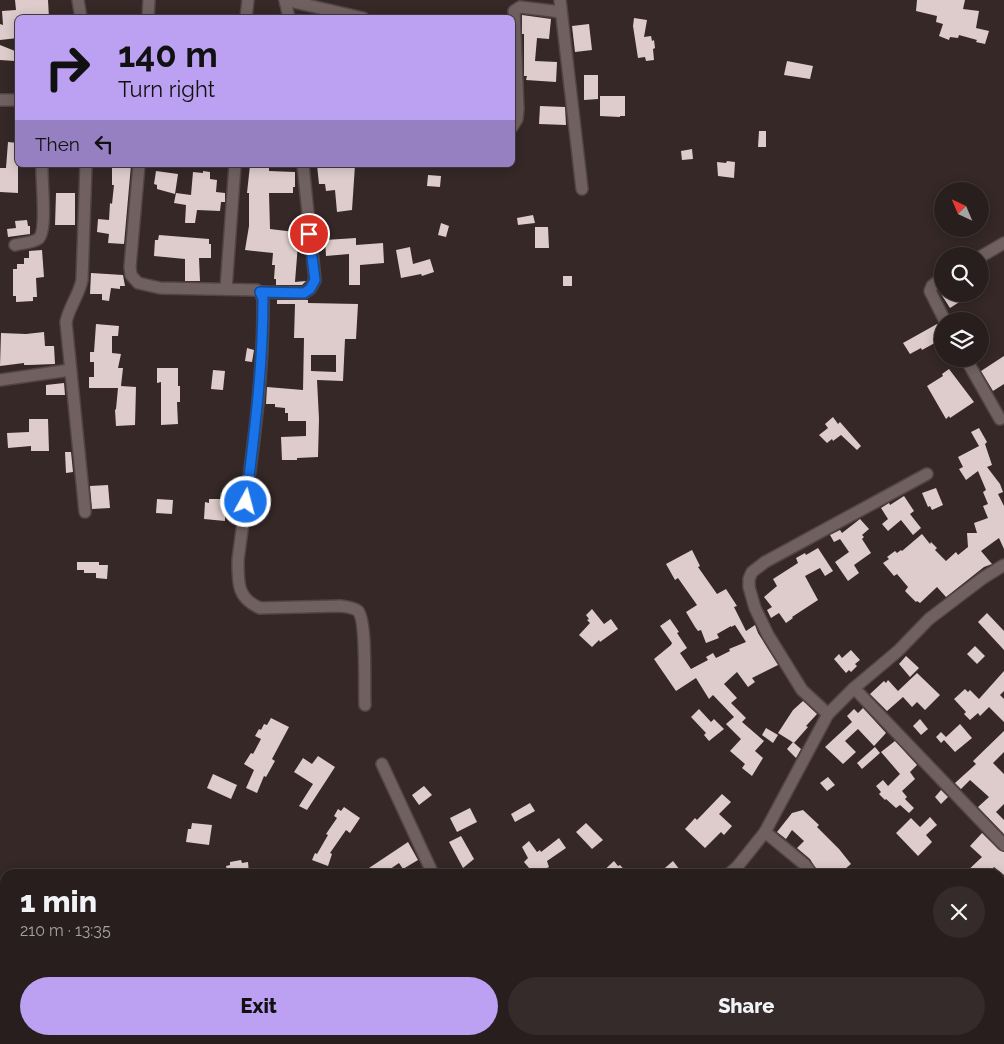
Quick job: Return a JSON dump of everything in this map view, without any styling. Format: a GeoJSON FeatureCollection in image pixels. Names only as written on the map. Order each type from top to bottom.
{"type":"FeatureCollection","features":[{"type":"Feature","properties":{"kind":"street"},"geometry":{"type":"LineString","coordinates":[[78,0],[80,15]]}},
{"type":"Feature","properties":{"kind":"street"},"geometry":{"type":"LineString","coordinates":[[148,15],[149,0]]}},
{"type":"Feature","properties":{"kind":"street"},"geometry":{"type":"LineString","coordinates":[[246,15],[248,0]]}},
{"type":"Feature","properties":{"kind":"street"},"geometry":{"type":"LineString","coordinates":[[288,15],[285,0],[350,15]]}},
{"type":"Feature","properties":{"kind":"street"},"geometry":{"type":"LineString","coordinates":[[560,0],[582,189]]}},
{"type":"Feature","properties":{"kind":"street"},"geometry":{"type":"LineString","coordinates":[[514,15],[514,11],[520,7],[561,12]]}},
{"type":"Feature","properties":{"kind":"street"},"geometry":{"type":"LineString","coordinates":[[515,36],[518,109],[515,122]]}},
{"type":"Feature","properties":{"kind":"street"},"geometry":{"type":"LineString","coordinates":[[0,100],[15,100]]}},
{"type":"Feature","properties":{"kind":"street"},"geometry":{"type":"LineString","coordinates":[[15,245],[37,240],[41,236],[43,221],[42,167]]}},
{"type":"Feature","properties":{"kind":"street"},"geometry":{"type":"LineString","coordinates":[[85,512],[66,322],[68,312],[80,290],[82,280],[86,167]]}},
{"type":"Feature","properties":{"kind":"street"},"geometry":{"type":"LineString","coordinates":[[139,167],[130,267],[138,283],[160,288],[250,289],[260,292],[304,293],[310,289],[315,280],[303,167]]}},
{"type":"Feature","properties":{"kind":"street"},"geometry":{"type":"LineString","coordinates":[[226,289],[235,167]]}},
{"type":"Feature","properties":{"kind":"street"},"geometry":{"type":"LineString","coordinates":[[989,252],[1004,243]]}},
{"type":"Feature","properties":{"kind":"street"},"geometry":{"type":"LineString","coordinates":[[934,284],[930,291],[934,299]]}},
{"type":"Feature","properties":{"kind":"street"},"geometry":{"type":"LineString","coordinates":[[260,292],[263,299],[262,353],[256,425],[238,560],[240,590],[244,599],[260,608],[340,606],[351,607],[358,612],[362,618],[364,639],[365,705]]}},
{"type":"Feature","properties":{"kind":"street"},"geometry":{"type":"LineString","coordinates":[[971,367],[1000,419]]}},
{"type":"Feature","properties":{"kind":"street"},"geometry":{"type":"LineString","coordinates":[[0,380],[70,370]]}},
{"type":"Feature","properties":{"kind":"street"},"geometry":{"type":"LineString","coordinates":[[828,714],[802,690],[768,635],[755,608],[749,587],[749,579],[752,572],[764,562],[927,474]]}},
{"type":"Feature","properties":{"kind":"street"},"geometry":{"type":"LineString","coordinates":[[734,869],[765,832],[828,714],[854,688],[898,651],[929,619],[983,578],[1004,565]]}},
{"type":"Feature","properties":{"kind":"street"},"geometry":{"type":"LineString","coordinates":[[854,688],[1004,844]]}},
{"type":"Feature","properties":{"kind":"street"},"geometry":{"type":"LineString","coordinates":[[382,764],[432,869]]}},
{"type":"Feature","properties":{"kind":"street"},"geometry":{"type":"LineString","coordinates":[[765,832],[808,869]]}},
{"type":"Feature","properties":{"kind":"building"},"geometry":{"type":"Polygon","coordinates":[[[15,0],[48,0],[49,15],[15,15],[15,38],[0,40],[0,24],[3,25],[2,11],[16,10],[15,0]]]}},
{"type":"Feature","properties":{"kind":"building"},"geometry":{"type":"Polygon","coordinates":[[[917,0],[965,0],[963,9],[979,11],[976,28],[989,31],[985,44],[959,35],[958,38],[950,37],[949,40],[939,36],[943,24],[936,22],[937,16],[916,11],[917,0]]]}},
{"type":"Feature","properties":{"kind":"building"},"geometry":{"type":"Polygon","coordinates":[[[522,15],[551,19],[549,39],[537,38],[535,61],[557,62],[556,82],[526,80],[527,76],[524,76],[522,15]]]}},
{"type":"Feature","properties":{"kind":"building"},"geometry":{"type":"Polygon","coordinates":[[[634,18],[647,20],[644,37],[651,36],[652,41],[654,40],[654,60],[646,61],[645,57],[638,58],[633,26],[634,18]]]}},
{"type":"Feature","properties":{"kind":"building"},"geometry":{"type":"Polygon","coordinates":[[[589,24],[592,50],[575,52],[572,26],[589,24]]]}},
{"type":"Feature","properties":{"kind":"building"},"geometry":{"type":"Polygon","coordinates":[[[0,45],[15,51],[15,61],[0,60],[0,45]]]}},
{"type":"Feature","properties":{"kind":"building"},"geometry":{"type":"Polygon","coordinates":[[[787,61],[813,66],[810,79],[784,75],[787,61]]]}},
{"type":"Feature","properties":{"kind":"building"},"geometry":{"type":"Polygon","coordinates":[[[584,75],[598,75],[598,99],[584,100],[584,75]]]}},
{"type":"Feature","properties":{"kind":"building"},"geometry":{"type":"Polygon","coordinates":[[[600,96],[625,96],[625,116],[600,116],[600,96]]]}},
{"type":"Feature","properties":{"kind":"building"},"geometry":{"type":"Polygon","coordinates":[[[540,106],[565,107],[566,125],[539,124],[540,106]]]}},
{"type":"Feature","properties":{"kind":"building"},"geometry":{"type":"Polygon","coordinates":[[[759,131],[766,131],[766,147],[758,147],[759,131]]]}},
{"type":"Feature","properties":{"kind":"building"},"geometry":{"type":"Polygon","coordinates":[[[8,142],[15,143],[15,167],[18,167],[18,193],[0,192],[0,168],[6,168],[8,142]]]}},
{"type":"Feature","properties":{"kind":"building"},"geometry":{"type":"Polygon","coordinates":[[[692,149],[693,159],[682,160],[681,151],[692,149]]]}},
{"type":"Feature","properties":{"kind":"building"},"geometry":{"type":"Polygon","coordinates":[[[727,161],[735,162],[734,178],[718,176],[717,162],[726,163],[727,161]]]}},
{"type":"Feature","properties":{"kind":"building"},"geometry":{"type":"Polygon","coordinates":[[[112,167],[131,167],[124,244],[108,243],[109,234],[97,232],[98,219],[109,220],[114,185],[112,185],[112,167]]]}},
{"type":"Feature","properties":{"kind":"building"},"geometry":{"type":"Polygon","coordinates":[[[250,167],[269,167],[269,171],[295,172],[293,193],[269,193],[270,229],[303,233],[303,245],[298,244],[295,282],[306,281],[302,285],[276,285],[276,279],[274,279],[275,265],[272,265],[273,253],[245,250],[249,226],[249,193],[247,193],[250,167]]]}},
{"type":"Feature","properties":{"kind":"building"},"geometry":{"type":"Polygon","coordinates":[[[317,167],[355,167],[352,210],[337,212],[335,190],[326,191],[325,184],[319,184],[317,167]]]}},
{"type":"Feature","properties":{"kind":"building"},"geometry":{"type":"Polygon","coordinates":[[[156,171],[178,174],[175,194],[157,189],[157,185],[154,184],[156,171]]]}},
{"type":"Feature","properties":{"kind":"building"},"geometry":{"type":"Polygon","coordinates":[[[203,171],[210,172],[210,179],[217,180],[216,192],[225,193],[225,202],[221,202],[220,211],[197,210],[195,223],[185,223],[186,205],[174,203],[176,193],[191,195],[193,172],[203,173],[203,171]]]}},
{"type":"Feature","properties":{"kind":"building"},"geometry":{"type":"Polygon","coordinates":[[[428,175],[441,176],[440,187],[427,186],[428,175]]]}},
{"type":"Feature","properties":{"kind":"building"},"geometry":{"type":"Polygon","coordinates":[[[56,193],[75,193],[75,225],[55,225],[56,193]]]}},
{"type":"Feature","properties":{"kind":"building"},"geometry":{"type":"Polygon","coordinates":[[[533,215],[535,223],[518,225],[517,218],[533,215]]]}},
{"type":"Feature","properties":{"kind":"building"},"geometry":{"type":"Polygon","coordinates":[[[27,220],[28,226],[30,226],[30,234],[8,237],[7,229],[16,228],[15,221],[27,220]]]}},
{"type":"Feature","properties":{"kind":"building"},"geometry":{"type":"Polygon","coordinates":[[[441,223],[449,226],[446,237],[438,235],[441,223]]]}},
{"type":"Feature","properties":{"kind":"building"},"geometry":{"type":"Polygon","coordinates":[[[535,227],[548,227],[549,248],[535,248],[535,227]]]}},
{"type":"Feature","properties":{"kind":"building"},"geometry":{"type":"Polygon","coordinates":[[[159,235],[209,239],[211,258],[199,258],[200,281],[185,281],[185,259],[154,256],[155,240],[158,240],[159,235]]]}},
{"type":"Feature","properties":{"kind":"building"},"geometry":{"type":"Polygon","coordinates":[[[356,238],[356,245],[383,243],[384,263],[360,265],[360,285],[349,285],[349,254],[326,256],[325,240],[356,238]]]}},
{"type":"Feature","properties":{"kind":"building"},"geometry":{"type":"Polygon","coordinates":[[[410,247],[413,264],[430,259],[434,272],[422,276],[421,274],[401,278],[396,250],[410,247]]]}},
{"type":"Feature","properties":{"kind":"building"},"geometry":{"type":"Polygon","coordinates":[[[42,250],[44,277],[36,278],[37,297],[33,297],[33,301],[16,302],[16,296],[13,296],[13,269],[17,269],[17,264],[24,264],[24,258],[29,258],[29,251],[42,250]]]}},
{"type":"Feature","properties":{"kind":"building"},"geometry":{"type":"Polygon","coordinates":[[[91,273],[123,275],[125,286],[120,286],[120,289],[111,288],[109,301],[102,300],[102,294],[90,294],[91,273]]]}},
{"type":"Feature","properties":{"kind":"building"},"geometry":{"type":"Polygon","coordinates":[[[563,276],[572,276],[572,286],[563,286],[563,276]]]}},
{"type":"Feature","properties":{"kind":"building"},"geometry":{"type":"Polygon","coordinates":[[[277,300],[308,300],[308,303],[358,304],[356,339],[345,339],[343,381],[317,380],[318,457],[282,460],[281,437],[306,436],[306,421],[288,421],[288,413],[285,413],[285,408],[275,407],[275,404],[266,404],[267,387],[303,390],[304,338],[294,338],[295,304],[277,304],[277,300]],[[311,355],[311,371],[336,372],[336,355],[311,355]]]}},
{"type":"Feature","properties":{"kind":"building"},"geometry":{"type":"Polygon","coordinates":[[[946,302],[959,302],[950,308],[946,302]]]}},
{"type":"Feature","properties":{"kind":"building"},"geometry":{"type":"Polygon","coordinates":[[[96,324],[119,326],[118,336],[112,336],[112,353],[121,354],[118,368],[123,368],[121,386],[136,387],[135,425],[116,426],[115,410],[118,388],[89,388],[89,377],[94,377],[94,362],[90,362],[90,352],[94,352],[96,324]]]}},
{"type":"Feature","properties":{"kind":"building"},"geometry":{"type":"Polygon","coordinates":[[[934,326],[934,343],[910,354],[903,343],[934,326]]]}},
{"type":"Feature","properties":{"kind":"building"},"geometry":{"type":"Polygon","coordinates":[[[44,332],[45,346],[54,346],[55,364],[24,365],[24,363],[0,366],[1,333],[26,334],[44,332]]]}},
{"type":"Feature","properties":{"kind":"building"},"geometry":{"type":"Polygon","coordinates":[[[247,348],[254,350],[252,362],[245,361],[247,348]]]}},
{"type":"Feature","properties":{"kind":"building"},"geometry":{"type":"Polygon","coordinates":[[[1004,356],[1004,384],[993,391],[981,371],[1004,356]]]}},
{"type":"Feature","properties":{"kind":"building"},"geometry":{"type":"Polygon","coordinates":[[[157,368],[178,368],[180,402],[177,402],[178,424],[161,425],[161,382],[157,383],[157,368]]]}},
{"type":"Feature","properties":{"kind":"building"},"geometry":{"type":"Polygon","coordinates":[[[949,369],[974,402],[946,419],[927,386],[943,376],[942,374],[949,369]]]}},
{"type":"Feature","properties":{"kind":"building"},"geometry":{"type":"Polygon","coordinates":[[[213,370],[225,371],[223,390],[211,389],[213,370]]]}},
{"type":"Feature","properties":{"kind":"building"},"geometry":{"type":"Polygon","coordinates":[[[64,383],[65,395],[46,395],[46,385],[64,383]]]}},
{"type":"Feature","properties":{"kind":"building"},"geometry":{"type":"Polygon","coordinates":[[[833,417],[838,424],[840,422],[861,446],[857,450],[841,435],[827,443],[819,435],[828,428],[825,424],[833,417]]]}},
{"type":"Feature","properties":{"kind":"building"},"geometry":{"type":"Polygon","coordinates":[[[29,419],[48,419],[49,451],[31,451],[31,446],[8,448],[7,433],[29,432],[29,419]]]}},
{"type":"Feature","properties":{"kind":"building"},"geometry":{"type":"Polygon","coordinates":[[[979,428],[987,442],[985,444],[992,465],[987,467],[1000,484],[1003,492],[998,494],[1004,506],[1004,549],[999,538],[981,551],[992,564],[984,567],[946,597],[937,587],[920,603],[916,602],[905,591],[908,587],[897,574],[894,576],[883,563],[895,551],[897,553],[902,551],[922,534],[930,544],[931,542],[937,548],[935,550],[946,561],[956,552],[958,555],[968,547],[967,533],[977,533],[974,523],[988,518],[983,506],[988,504],[983,492],[986,490],[978,471],[966,480],[959,469],[963,467],[958,457],[979,446],[971,432],[979,428]]]}},
{"type":"Feature","properties":{"kind":"building"},"geometry":{"type":"Polygon","coordinates":[[[65,452],[71,452],[73,472],[66,473],[65,452]]]}},
{"type":"Feature","properties":{"kind":"building"},"geometry":{"type":"Polygon","coordinates":[[[108,485],[110,508],[92,509],[90,486],[108,485]]]}},
{"type":"Feature","properties":{"kind":"building"},"geometry":{"type":"Polygon","coordinates":[[[936,488],[943,505],[932,510],[930,506],[928,507],[922,493],[936,488]]]}},
{"type":"Feature","properties":{"kind":"building"},"geometry":{"type":"Polygon","coordinates":[[[904,496],[914,511],[910,514],[921,528],[913,535],[901,520],[888,531],[882,524],[888,519],[881,508],[889,503],[890,505],[904,496]]]}},
{"type":"Feature","properties":{"kind":"building"},"geometry":{"type":"Polygon","coordinates":[[[157,499],[173,500],[172,514],[156,513],[157,499]]]}},
{"type":"Feature","properties":{"kind":"building"},"geometry":{"type":"Polygon","coordinates":[[[209,499],[225,499],[225,521],[204,519],[205,502],[209,503],[209,499]]]}},
{"type":"Feature","properties":{"kind":"building"},"geometry":{"type":"Polygon","coordinates":[[[860,519],[869,529],[862,535],[864,537],[862,539],[871,553],[854,565],[859,573],[848,581],[835,562],[849,552],[840,539],[834,542],[830,535],[840,530],[842,533],[860,519]]]}},
{"type":"Feature","properties":{"kind":"building"},"geometry":{"type":"Polygon","coordinates":[[[818,548],[833,571],[825,576],[820,568],[805,576],[818,600],[786,623],[779,613],[771,618],[767,610],[772,607],[764,597],[777,586],[773,579],[798,563],[796,558],[818,548]]]}},
{"type":"Feature","properties":{"kind":"building"},"geometry":{"type":"Polygon","coordinates":[[[692,550],[700,566],[698,567],[717,594],[726,589],[737,606],[734,607],[746,631],[755,625],[778,665],[752,678],[755,682],[748,687],[737,672],[724,684],[737,698],[731,703],[746,718],[742,722],[764,741],[755,751],[763,758],[752,776],[742,768],[745,764],[730,751],[741,739],[726,724],[734,717],[713,695],[709,699],[696,678],[676,691],[654,659],[672,643],[660,626],[670,619],[687,648],[680,653],[691,669],[708,660],[706,657],[713,653],[716,658],[730,651],[729,649],[746,642],[735,625],[717,634],[719,638],[706,643],[701,630],[698,631],[686,612],[697,605],[678,578],[675,580],[666,564],[692,550]]]}},
{"type":"Feature","properties":{"kind":"building"},"geometry":{"type":"Polygon","coordinates":[[[77,562],[99,562],[99,565],[108,565],[107,579],[96,578],[96,573],[84,573],[84,570],[77,570],[77,562]]]}},
{"type":"Feature","properties":{"kind":"building"},"geometry":{"type":"Polygon","coordinates":[[[592,609],[604,624],[611,619],[618,629],[600,642],[599,640],[592,647],[579,635],[590,623],[586,615],[592,609]]]}},
{"type":"Feature","properties":{"kind":"building"},"geometry":{"type":"Polygon","coordinates":[[[987,613],[1004,631],[1004,650],[978,622],[987,613]]]}},
{"type":"Feature","properties":{"kind":"building"},"geometry":{"type":"Polygon","coordinates":[[[975,646],[985,656],[977,664],[967,654],[975,646]]]}},
{"type":"Feature","properties":{"kind":"building"},"geometry":{"type":"Polygon","coordinates":[[[851,650],[860,660],[855,664],[857,666],[851,672],[849,670],[846,673],[834,659],[839,654],[842,658],[851,650]]]}},
{"type":"Feature","properties":{"kind":"building"},"geometry":{"type":"Polygon","coordinates":[[[906,656],[919,668],[910,677],[899,664],[906,656]]]}},
{"type":"Feature","properties":{"kind":"building"},"geometry":{"type":"Polygon","coordinates":[[[1004,671],[1004,691],[1000,695],[1004,699],[1004,722],[989,707],[980,716],[978,713],[970,720],[964,714],[966,712],[954,699],[965,689],[968,692],[970,690],[979,699],[1004,671]]]}},
{"type":"Feature","properties":{"kind":"building"},"geometry":{"type":"Polygon","coordinates":[[[917,673],[940,695],[925,710],[917,702],[912,707],[903,697],[887,711],[870,694],[884,681],[886,683],[888,680],[898,691],[917,673]]]}},
{"type":"Feature","properties":{"kind":"building"},"geometry":{"type":"Polygon","coordinates":[[[803,701],[817,714],[794,743],[778,733],[793,710],[803,701]]]}},
{"type":"Feature","properties":{"kind":"building"},"geometry":{"type":"Polygon","coordinates":[[[863,708],[886,733],[874,746],[858,729],[845,741],[856,752],[843,764],[825,747],[852,722],[847,716],[854,709],[858,713],[863,708]]]}},
{"type":"Feature","properties":{"kind":"building"},"geometry":{"type":"Polygon","coordinates":[[[699,709],[711,722],[714,719],[724,729],[709,741],[704,735],[706,733],[691,717],[699,709]]]}},
{"type":"Feature","properties":{"kind":"building"},"geometry":{"type":"Polygon","coordinates":[[[271,718],[289,727],[272,759],[275,761],[266,777],[264,776],[257,793],[246,788],[254,770],[244,764],[251,753],[253,754],[261,739],[255,736],[259,729],[261,730],[264,724],[267,725],[271,718]]]}},
{"type":"Feature","properties":{"kind":"building"},"geometry":{"type":"Polygon","coordinates":[[[920,719],[928,729],[921,735],[913,726],[920,719]]]}},
{"type":"Feature","properties":{"kind":"building"},"geometry":{"type":"Polygon","coordinates":[[[960,724],[972,738],[955,752],[944,740],[941,743],[936,737],[941,732],[946,737],[960,724]]]}},
{"type":"Feature","properties":{"kind":"building"},"geometry":{"type":"Polygon","coordinates":[[[766,728],[778,735],[773,743],[762,735],[766,728]]]}},
{"type":"Feature","properties":{"kind":"building"},"geometry":{"type":"Polygon","coordinates":[[[1004,731],[1004,752],[993,763],[1004,774],[1004,804],[996,812],[1004,820],[1004,834],[978,807],[989,797],[970,780],[961,789],[955,783],[976,764],[973,761],[1004,731]]]}},
{"type":"Feature","properties":{"kind":"building"},"geometry":{"type":"Polygon","coordinates":[[[895,741],[917,765],[910,772],[915,779],[902,791],[907,797],[905,799],[914,808],[909,813],[900,805],[896,808],[885,800],[879,794],[881,792],[876,786],[883,780],[888,786],[900,774],[881,752],[895,741]]]}},
{"type":"Feature","properties":{"kind":"building"},"geometry":{"type":"Polygon","coordinates":[[[793,742],[801,749],[796,758],[787,749],[793,742]]]}},
{"type":"Feature","properties":{"kind":"building"},"geometry":{"type":"Polygon","coordinates":[[[875,747],[880,753],[862,769],[857,763],[875,747]]]}},
{"type":"Feature","properties":{"kind":"building"},"geometry":{"type":"Polygon","coordinates":[[[318,756],[335,767],[307,810],[299,806],[313,784],[294,772],[303,758],[312,764],[318,756]]]}},
{"type":"Feature","properties":{"kind":"building"},"geometry":{"type":"Polygon","coordinates":[[[213,774],[237,785],[231,799],[207,788],[213,774]]]}},
{"type":"Feature","properties":{"kind":"building"},"geometry":{"type":"Polygon","coordinates":[[[828,777],[835,785],[827,791],[820,783],[828,777]]]}},
{"type":"Feature","properties":{"kind":"building"},"geometry":{"type":"Polygon","coordinates":[[[424,786],[432,795],[419,805],[412,795],[424,786]]]}},
{"type":"Feature","properties":{"kind":"building"},"geometry":{"type":"Polygon","coordinates":[[[941,790],[948,797],[941,804],[935,797],[941,790]]]}},
{"type":"Feature","properties":{"kind":"building"},"geometry":{"type":"Polygon","coordinates":[[[722,794],[731,802],[719,814],[732,826],[724,835],[721,832],[705,848],[685,829],[695,818],[697,820],[722,794]]]}},
{"type":"Feature","properties":{"kind":"building"},"geometry":{"type":"Polygon","coordinates":[[[530,803],[535,811],[515,822],[511,814],[530,803]]]}},
{"type":"Feature","properties":{"kind":"building"},"geometry":{"type":"Polygon","coordinates":[[[344,807],[360,818],[350,833],[346,830],[330,853],[332,854],[328,866],[312,860],[337,818],[334,816],[338,809],[341,811],[344,807]]]}},
{"type":"Feature","properties":{"kind":"building"},"geometry":{"type":"Polygon","coordinates":[[[470,808],[477,822],[457,832],[450,818],[470,808]]]}},
{"type":"Feature","properties":{"kind":"building"},"geometry":{"type":"Polygon","coordinates":[[[803,810],[819,825],[817,827],[851,864],[845,869],[816,869],[810,859],[797,848],[804,841],[792,830],[786,839],[777,832],[792,813],[803,810]]]}},
{"type":"Feature","properties":{"kind":"building"},"geometry":{"type":"Polygon","coordinates":[[[930,817],[937,825],[926,835],[932,842],[918,856],[896,833],[911,818],[920,827],[930,817]]]}},
{"type":"Feature","properties":{"kind":"building"},"geometry":{"type":"Polygon","coordinates":[[[192,823],[212,825],[209,845],[186,842],[188,829],[191,829],[192,823]]]}},
{"type":"Feature","properties":{"kind":"building"},"geometry":{"type":"Polygon","coordinates":[[[586,823],[603,840],[592,849],[576,832],[586,823]]]}},
{"type":"Feature","properties":{"kind":"building"},"geometry":{"type":"Polygon","coordinates":[[[982,833],[999,850],[1004,852],[1004,869],[994,867],[992,869],[969,869],[982,857],[970,846],[982,833]]]}},
{"type":"Feature","properties":{"kind":"building"},"geometry":{"type":"Polygon","coordinates":[[[461,836],[474,859],[463,868],[449,842],[461,836]]]}},
{"type":"Feature","properties":{"kind":"building"},"geometry":{"type":"Polygon","coordinates":[[[559,838],[566,848],[547,861],[549,867],[545,869],[530,869],[524,862],[528,858],[522,847],[529,841],[537,852],[540,850],[541,852],[559,838]]]}},
{"type":"Feature","properties":{"kind":"building"},"geometry":{"type":"Polygon","coordinates":[[[408,842],[418,860],[403,869],[399,863],[390,869],[368,869],[408,842]]]}},
{"type":"Feature","properties":{"kind":"building"},"geometry":{"type":"Polygon","coordinates":[[[241,860],[242,863],[248,862],[249,869],[227,869],[226,866],[230,865],[230,862],[241,860]]]}},
{"type":"Feature","properties":{"kind":"building"},"geometry":{"type":"Polygon","coordinates":[[[614,861],[624,869],[605,869],[614,861]]]}},
{"type":"Feature","properties":{"kind":"building"},"geometry":{"type":"Polygon","coordinates":[[[673,861],[679,869],[664,869],[673,861]]]}},
{"type":"Feature","properties":{"kind":"route"},"geometry":{"type":"LineString","coordinates":[[246,502],[256,425],[262,353],[263,299],[260,292],[304,293],[310,289],[315,280],[309,234]]}}]}
